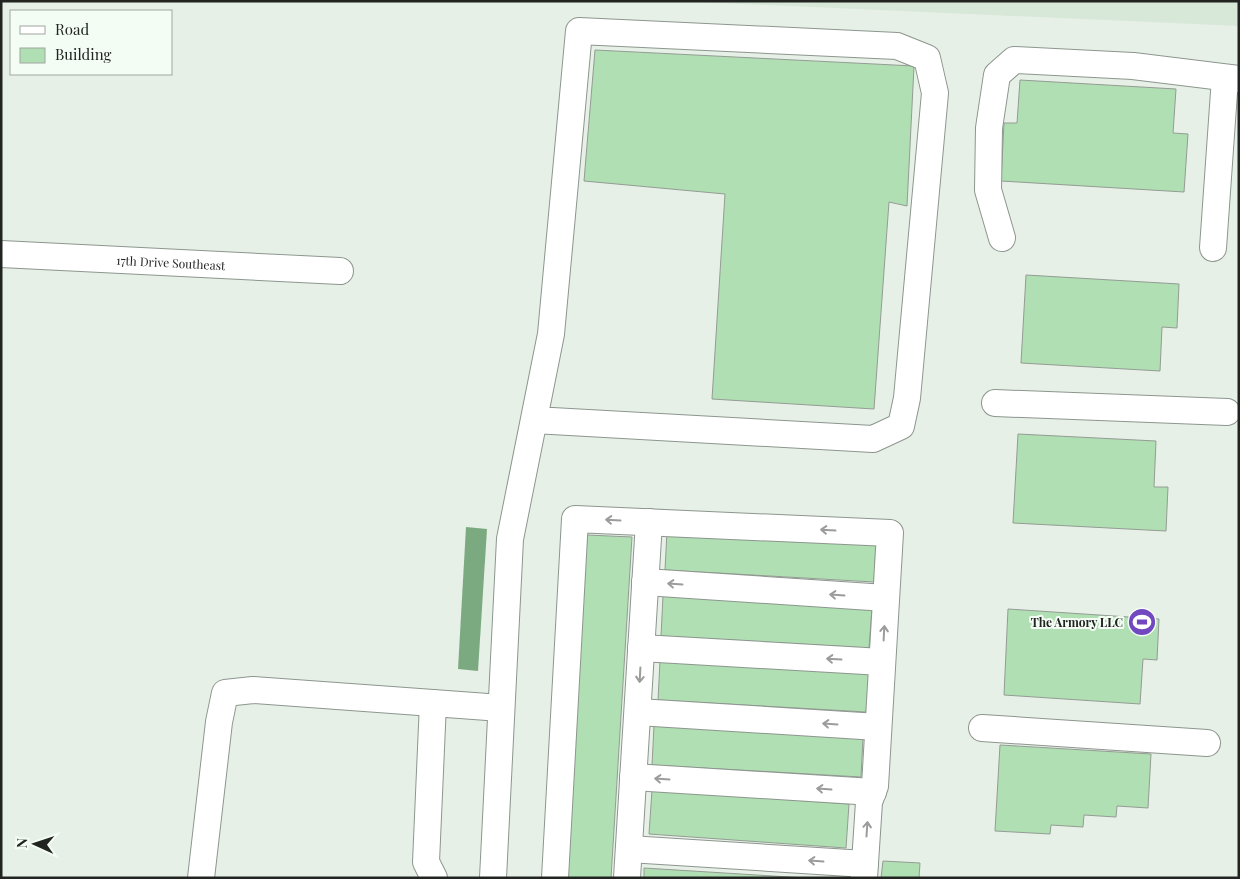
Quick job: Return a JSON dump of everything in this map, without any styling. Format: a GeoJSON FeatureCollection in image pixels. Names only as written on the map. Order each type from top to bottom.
{"type":"FeatureCollection","features":[{"type":"Feature","properties":{"kind":"street"},"geometry":{"type":"LineString","coordinates":[[493,878],[510,539],[551,334],[579,31],[897,46],[927,58],[936,94],[907,398],[900,426],[873,439],[534,420]]}},
{"type":"Feature","properties":{"kind":"street"},"geometry":{"type":"LineString","coordinates":[[1002,238],[988,190],[989,128],[997,75],[1014,60],[1133,66],[1232,79],[1213,248]]}},
{"type":"Feature","properties":{"kind":"street","name":"17th Drive Southeast"},"geometry":{"type":"LineString","coordinates":[[1,254],[340,271]]}},
{"type":"Feature","properties":{"kind":"street"},"geometry":{"type":"LineString","coordinates":[[995,403],[1227,412]]}},
{"type":"Feature","properties":{"kind":"street"},"geometry":{"type":"LineString","coordinates":[[555,878],[575,519],[890,533],[878,727],[873,792],[869,802],[864,871],[629,849]]}},
{"type":"Feature","properties":{"kind":"street"},"geometry":{"type":"LineString","coordinates":[[627,878],[649,522]]}},
{"type":"Feature","properties":{"kind":"street"},"geometry":{"type":"LineString","coordinates":[[645,582],[886,598]]}},
{"type":"Feature","properties":{"kind":"street"},"geometry":{"type":"LineString","coordinates":[[641,648],[882,662]]}},
{"type":"Feature","properties":{"kind":"street"},"geometry":{"type":"LineString","coordinates":[[201,878],[219,722],[225,694],[253,690],[502,708]]}},
{"type":"Feature","properties":{"kind":"street"},"geometry":{"type":"LineString","coordinates":[[433,702],[426,862],[434,878]]}},
{"type":"Feature","properties":{"kind":"street"},"geometry":{"type":"LineString","coordinates":[[638,712],[878,727]]}},
{"type":"Feature","properties":{"kind":"street"},"geometry":{"type":"LineString","coordinates":[[982,728],[1207,743]]}},
{"type":"Feature","properties":{"kind":"street"},"geometry":{"type":"LineString","coordinates":[[634,777],[873,792]]}},
{"type":"Feature","properties":{"kind":"shaded area"},"geometry":{"type":"Polygon","coordinates":[[[676,1],[1239,1],[1239,26],[676,1]]]}},
{"type":"Feature","properties":{"kind":"shaded area"},"geometry":{"type":"Polygon","coordinates":[[[466,527],[487,529],[478,671],[458,669],[466,527]]]}},
{"type":"Feature","properties":{"kind":"building"},"geometry":{"type":"Polygon","coordinates":[[[595,50],[914,66],[907,206],[889,202],[874,409],[712,399],[725,194],[584,181],[595,50]]]}},
{"type":"Feature","properties":{"kind":"building"},"geometry":{"type":"Polygon","coordinates":[[[1020,80],[1176,89],[1173,133],[1188,134],[1184,192],[1001,181],[1004,123],[1017,123],[1020,80]]]}},
{"type":"Feature","properties":{"kind":"building"},"geometry":{"type":"Polygon","coordinates":[[[1026,275],[1179,284],[1177,328],[1162,327],[1160,371],[1021,363],[1026,275]]]}},
{"type":"Feature","properties":{"kind":"building"},"geometry":{"type":"Polygon","coordinates":[[[1018,434],[1156,441],[1154,487],[1168,487],[1166,531],[1013,523],[1018,434]]]}},
{"type":"Feature","properties":{"kind":"building"},"geometry":{"type":"Polygon","coordinates":[[[667,531],[876,543],[874,582],[665,570],[667,531]]]}},
{"type":"Feature","properties":{"kind":"building"},"geometry":{"type":"Polygon","coordinates":[[[587,535],[632,537],[611,878],[567,878],[587,535]]]}},
{"type":"Feature","properties":{"kind":"building"},"geometry":{"type":"Polygon","coordinates":[[[663,596],[872,608],[869,648],[661,636],[663,596]]]}},
{"type":"Feature","properties":{"kind":"building"},"geometry":{"type":"Polygon","coordinates":[[[1008,609],[1159,619],[1157,660],[1143,659],[1140,704],[1004,695],[1008,609]]]}},
{"type":"Feature","properties":{"kind":"building"},"geometry":{"type":"Polygon","coordinates":[[[660,661],[869,673],[866,712],[658,700],[660,661]]]}},
{"type":"Feature","properties":{"kind":"building"},"geometry":{"type":"Polygon","coordinates":[[[654,726],[863,738],[861,777],[652,765],[654,726]]]}},
{"type":"Feature","properties":{"kind":"building"},"geometry":{"type":"Polygon","coordinates":[[[1000,745],[1151,754],[1148,808],[1117,806],[1116,817],[1084,815],[1083,827],[1051,825],[1050,834],[995,831],[1000,745]]]}},
{"type":"Feature","properties":{"kind":"building"},"geometry":{"type":"Polygon","coordinates":[[[652,790],[849,804],[846,848],[649,834],[652,790]]]}},
{"type":"Feature","properties":{"kind":"building"},"geometry":{"type":"Polygon","coordinates":[[[883,861],[920,863],[919,878],[881,878],[883,861]]]}},
{"type":"Feature","properties":{"kind":"building"},"geometry":{"type":"Polygon","coordinates":[[[644,868],[805,878],[644,878],[644,868]]]}},
{"type":"Feature","properties":{"kind":"place","name":"The Armory LLC"},"geometry":{"type":"Point","coordinates":[1142,622]}}]}
